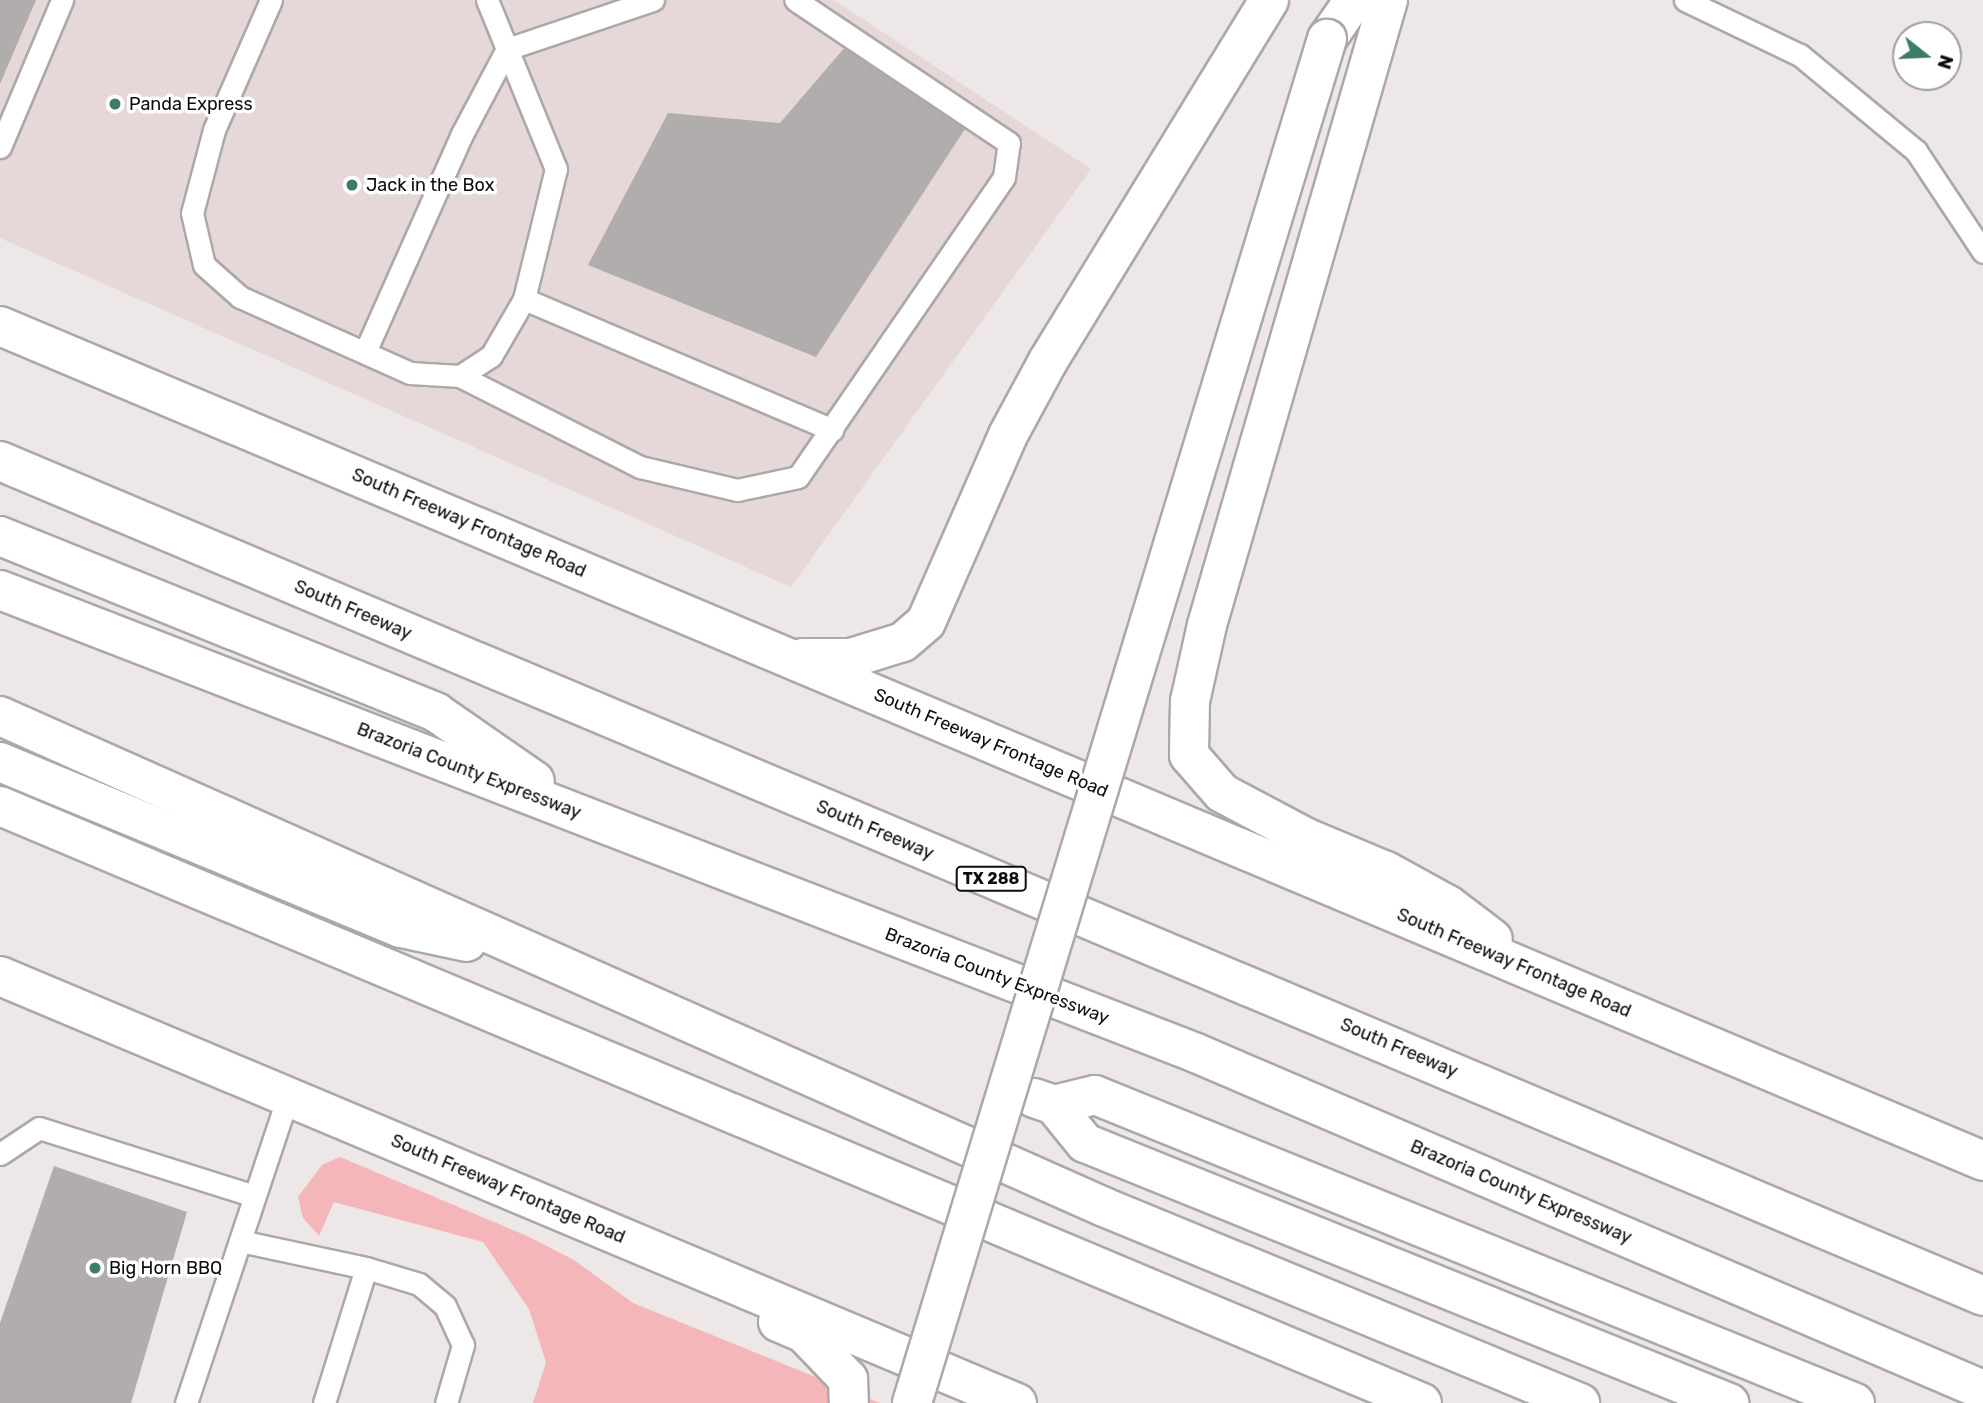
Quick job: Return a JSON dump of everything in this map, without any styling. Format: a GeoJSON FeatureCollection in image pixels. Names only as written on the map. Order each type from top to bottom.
{"type":"FeatureCollection","features":[{"type":"Feature","properties":{"kind":"main road"},"geometry":{"type":"LineString","coordinates":[[789,658],[851,658],[903,642],[926,622],[1008,435],[1048,361],[1269,0]]}},
{"type":"Feature","properties":{"kind":"main road"},"geometry":{"type":"LineString","coordinates":[[912,1403],[1327,39],[1331,0]]}},
{"type":"Feature","properties":{"kind":"main road"},"geometry":{"type":"LineString","coordinates":[[1327,39],[1354,0]]}},
{"type":"Feature","properties":{"kind":"main road"},"geometry":{"type":"LineString","coordinates":[[1388,0],[1207,625],[1190,701],[1189,755],[1222,793],[1448,905],[1539,974]]}},
{"type":"Feature","properties":{"kind":"main road","name":"South Freeway Frontage Road"},"geometry":{"type":"LineString","coordinates":[[0,326],[1983,1161]]}},
{"type":"Feature","properties":{"kind":"main road","name":"South Freeway"},"geometry":{"type":"LineString","coordinates":[[0,461],[1983,1296]]}},
{"type":"Feature","properties":{"kind":"main road"},"geometry":{"type":"LineString","coordinates":[[0,536],[436,713],[586,816]]}},
{"type":"Feature","properties":{"kind":"main road","name":"Brazoria County Expressway"},"geometry":{"type":"LineString","coordinates":[[0,590],[1196,1052],[1983,1390]]}},
{"type":"Feature","properties":{"kind":"main road"},"geometry":{"type":"LineString","coordinates":[[0,716],[1104,1207],[1580,1403]]}},
{"type":"Feature","properties":{"kind":"main road"},"geometry":{"type":"LineString","coordinates":[[0,762],[401,928],[547,960]]}},
{"type":"Feature","properties":{"kind":"main road"},"geometry":{"type":"LineString","coordinates":[[0,806],[1422,1403]]}},
{"type":"Feature","properties":{"kind":"main road","name":"South Freeway Frontage Road"},"geometry":{"type":"LineString","coordinates":[[0,976],[1017,1403]]}},
{"type":"Feature","properties":{"kind":"main road"},"geometry":{"type":"LineString","coordinates":[[1007,1088],[1054,1105],[1085,1143],[1729,1403]]}},
{"type":"Feature","properties":{"kind":"main road"},"geometry":{"type":"LineString","coordinates":[[1054,1105],[1095,1095],[1854,1403]]}},
{"type":"Feature","properties":{"kind":"main road"},"geometry":{"type":"LineString","coordinates":[[575,1217],[645,1265],[804,1333],[848,1379],[849,1403]]}},
{"type":"Feature","properties":{"kind":"lane"},"geometry":{"type":"LineString","coordinates":[[0,147],[62,0]]}},
{"type":"Feature","properties":{"kind":"lane"},"geometry":{"type":"LineString","coordinates":[[271,0],[214,130],[192,213],[204,265],[240,297],[410,373],[460,376],[640,467],[737,489],[798,477],[1004,177],[1009,143],[795,0]]}},
{"type":"Feature","properties":{"kind":"lane"},"geometry":{"type":"LineString","coordinates":[[460,376],[491,356],[524,299],[556,170],[487,0]]}},
{"type":"Feature","properties":{"kind":"lane"},"geometry":{"type":"LineString","coordinates":[[365,352],[462,134],[507,48],[653,0]]}},
{"type":"Feature","properties":{"kind":"lane"},"geometry":{"type":"LineString","coordinates":[[1685,0],[1800,55],[1916,151],[1983,252]]}},
{"type":"Feature","properties":{"kind":"lane"},"geometry":{"type":"LineString","coordinates":[[524,299],[832,430]]}},
{"type":"Feature","properties":{"kind":"lane"},"geometry":{"type":"LineString","coordinates":[[186,1403],[288,1097]]}},
{"type":"Feature","properties":{"kind":"lane"},"geometry":{"type":"LineString","coordinates":[[0,1154],[39,1128],[255,1196]]}},
{"type":"Feature","properties":{"kind":"lane"},"geometry":{"type":"LineString","coordinates":[[240,1241],[366,1268],[419,1284],[445,1306],[463,1345],[446,1403]]}},
{"type":"Feature","properties":{"kind":"lane"},"geometry":{"type":"LineString","coordinates":[[324,1403],[366,1268]]}},
{"type":"Feature","properties":{"kind":"shaded area"},"geometry":{"type":"Polygon","coordinates":[[[0,0],[834,0],[1091,169],[791,587],[0,238],[0,0]]]}},
{"type":"Feature","properties":{"kind":"shaded area"},"geometry":{"type":"Polygon","coordinates":[[[340,1157],[527,1236],[574,1260],[633,1303],[880,1403],[533,1403],[546,1362],[529,1309],[483,1242],[334,1202],[319,1236],[303,1218],[298,1197],[322,1165],[340,1157]]]}},
{"type":"Feature","properties":{"kind":"building"},"geometry":{"type":"Polygon","coordinates":[[[0,0],[36,0],[0,84],[0,0]]]}},
{"type":"Feature","properties":{"kind":"building"},"geometry":{"type":"Polygon","coordinates":[[[846,46],[965,129],[816,357],[588,265],[668,113],[780,123],[846,46]]]}},
{"type":"Feature","properties":{"kind":"building","name":"Big Horn BBQ"},"geometry":{"type":"Polygon","coordinates":[[[54,1166],[187,1212],[131,1403],[0,1403],[0,1323],[54,1166]]]}},
{"type":"Feature","properties":{"kind":"place","name":"Panda Express"},"geometry":{"type":"Point","coordinates":[115,104]}},
{"type":"Feature","properties":{"kind":"place","name":"Jack in the Box"},"geometry":{"type":"Point","coordinates":[352,185]}},
{"type":"Feature","properties":{"kind":"place","name":"Big Horn BBQ"},"geometry":{"type":"Point","coordinates":[95,1268]}}]}
